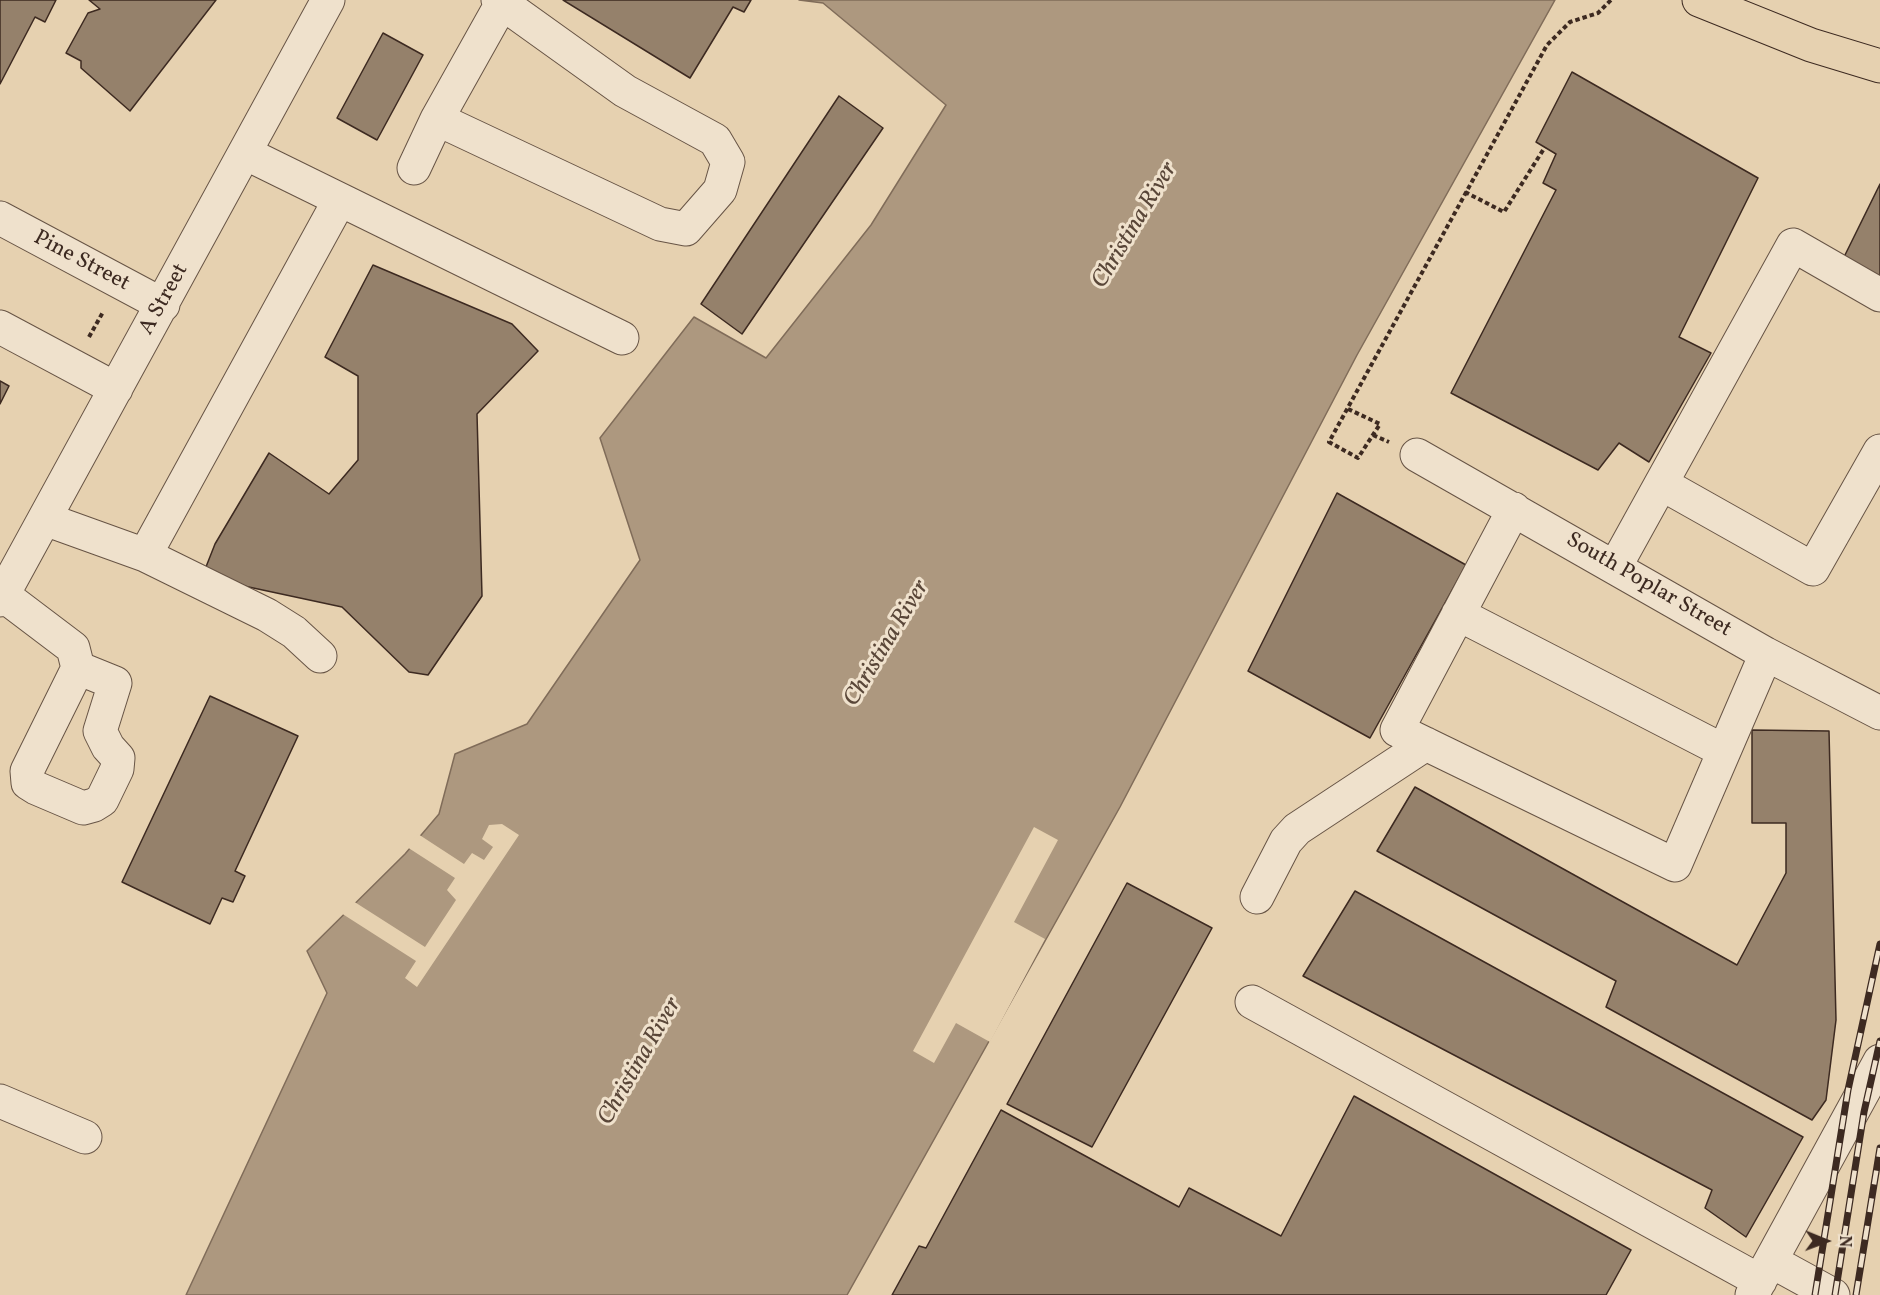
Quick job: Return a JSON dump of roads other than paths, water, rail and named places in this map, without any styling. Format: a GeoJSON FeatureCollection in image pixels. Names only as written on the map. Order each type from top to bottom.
{"type":"FeatureCollection","features":[{"type":"Feature","properties":{"kind":"main road"},"geometry":{"type":"LineString","coordinates":[[1699,0],[1811,45],[1880,79]]}},
{"type":"Feature","properties":{"kind":"main road"},"geometry":{"type":"LineString","coordinates":[[1811,45],[1880,66]]}},
{"type":"Feature","properties":{"kind":"street","name":"A Street"},"geometry":{"type":"LineString","coordinates":[[1,597],[163,305],[328,0]]}},
{"type":"Feature","properties":{"kind":"street"},"geometry":{"type":"LineString","coordinates":[[414,168],[437,119],[500,2],[625,91],[716,140],[728,162],[720,190],[686,229],[660,224],[437,119]]}},
{"type":"Feature","properties":{"kind":"street"},"geometry":{"type":"LineString","coordinates":[[245,153],[622,338]]}},
{"type":"Feature","properties":{"kind":"street"},"geometry":{"type":"LineString","coordinates":[[145,555],[339,201]]}},
{"type":"Feature","properties":{"kind":"street","name":"Pine Street"},"geometry":{"type":"LineString","coordinates":[[0,218],[163,305]]}},
{"type":"Feature","properties":{"kind":"street"},"geometry":{"type":"LineString","coordinates":[[1615,567],[1793,245],[1880,295]]}},
{"type":"Feature","properties":{"kind":"street"},"geometry":{"type":"LineString","coordinates":[[0,327],[116,390]]}},
{"type":"Feature","properties":{"kind":"street"},"geometry":{"type":"LineString","coordinates":[[1662,484],[1813,569],[1880,451]]}},
{"type":"Feature","properties":{"kind":"street","name":"South Poplar Street"},"geometry":{"type":"LineString","coordinates":[[1418,455],[1766,654],[1880,713]]}},
{"type":"Feature","properties":{"kind":"street"},"geometry":{"type":"LineString","coordinates":[[1514,508],[1397,730],[1675,865],[1766,654]]}},
{"type":"Feature","properties":{"kind":"street"},"geometry":{"type":"LineString","coordinates":[[45,519],[145,555],[267,615],[294,632],[320,656]]}},
{"type":"Feature","properties":{"kind":"street"},"geometry":{"type":"LineString","coordinates":[[1,597],[73,648],[78,668]]}},
{"type":"Feature","properties":{"kind":"street"},"geometry":{"type":"LineString","coordinates":[[1458,614],[1724,752]]}},
{"type":"Feature","properties":{"kind":"street"},"geometry":{"type":"LineString","coordinates":[[1257,897],[1286,842],[1297,829],[1426,744]]}},
{"type":"Feature","properties":{"kind":"street"},"geometry":{"type":"LineString","coordinates":[[1252,1002],[1761,1279],[1833,1295]]}},
{"type":"Feature","properties":{"kind":"street"},"geometry":{"type":"LineString","coordinates":[[1761,1279],[1880,1061]]}},
{"type":"Feature","properties":{"kind":"street"},"geometry":{"type":"LineString","coordinates":[[0,1101],[85,1137]]}},
{"type":"Feature","properties":{"kind":"water","name":"Christina River"},"geometry":{"type":"Polygon","coordinates":[[[799,0],[1555,0],[1357,355],[1120,807],[847,1295],[186,1295],[327,993],[307,951],[405,854],[439,814],[455,754],[527,724],[640,560],[600,438],[694,317],[766,358],[871,225],[946,105],[823,3],[799,0]]]}},
{"type":"Feature","properties":{"kind":"railway"},"geometry":{"type":"LineString","coordinates":[[1815,1295],[1848,1090],[1880,944]]}},
{"type":"Feature","properties":{"kind":"railway"},"geometry":{"type":"LineString","coordinates":[[1835,1295],[1864,1112],[1880,1041]]}},
{"type":"Feature","properties":{"kind":"railway"},"geometry":{"type":"LineString","coordinates":[[1856,1295],[1880,1148]]}}]}
